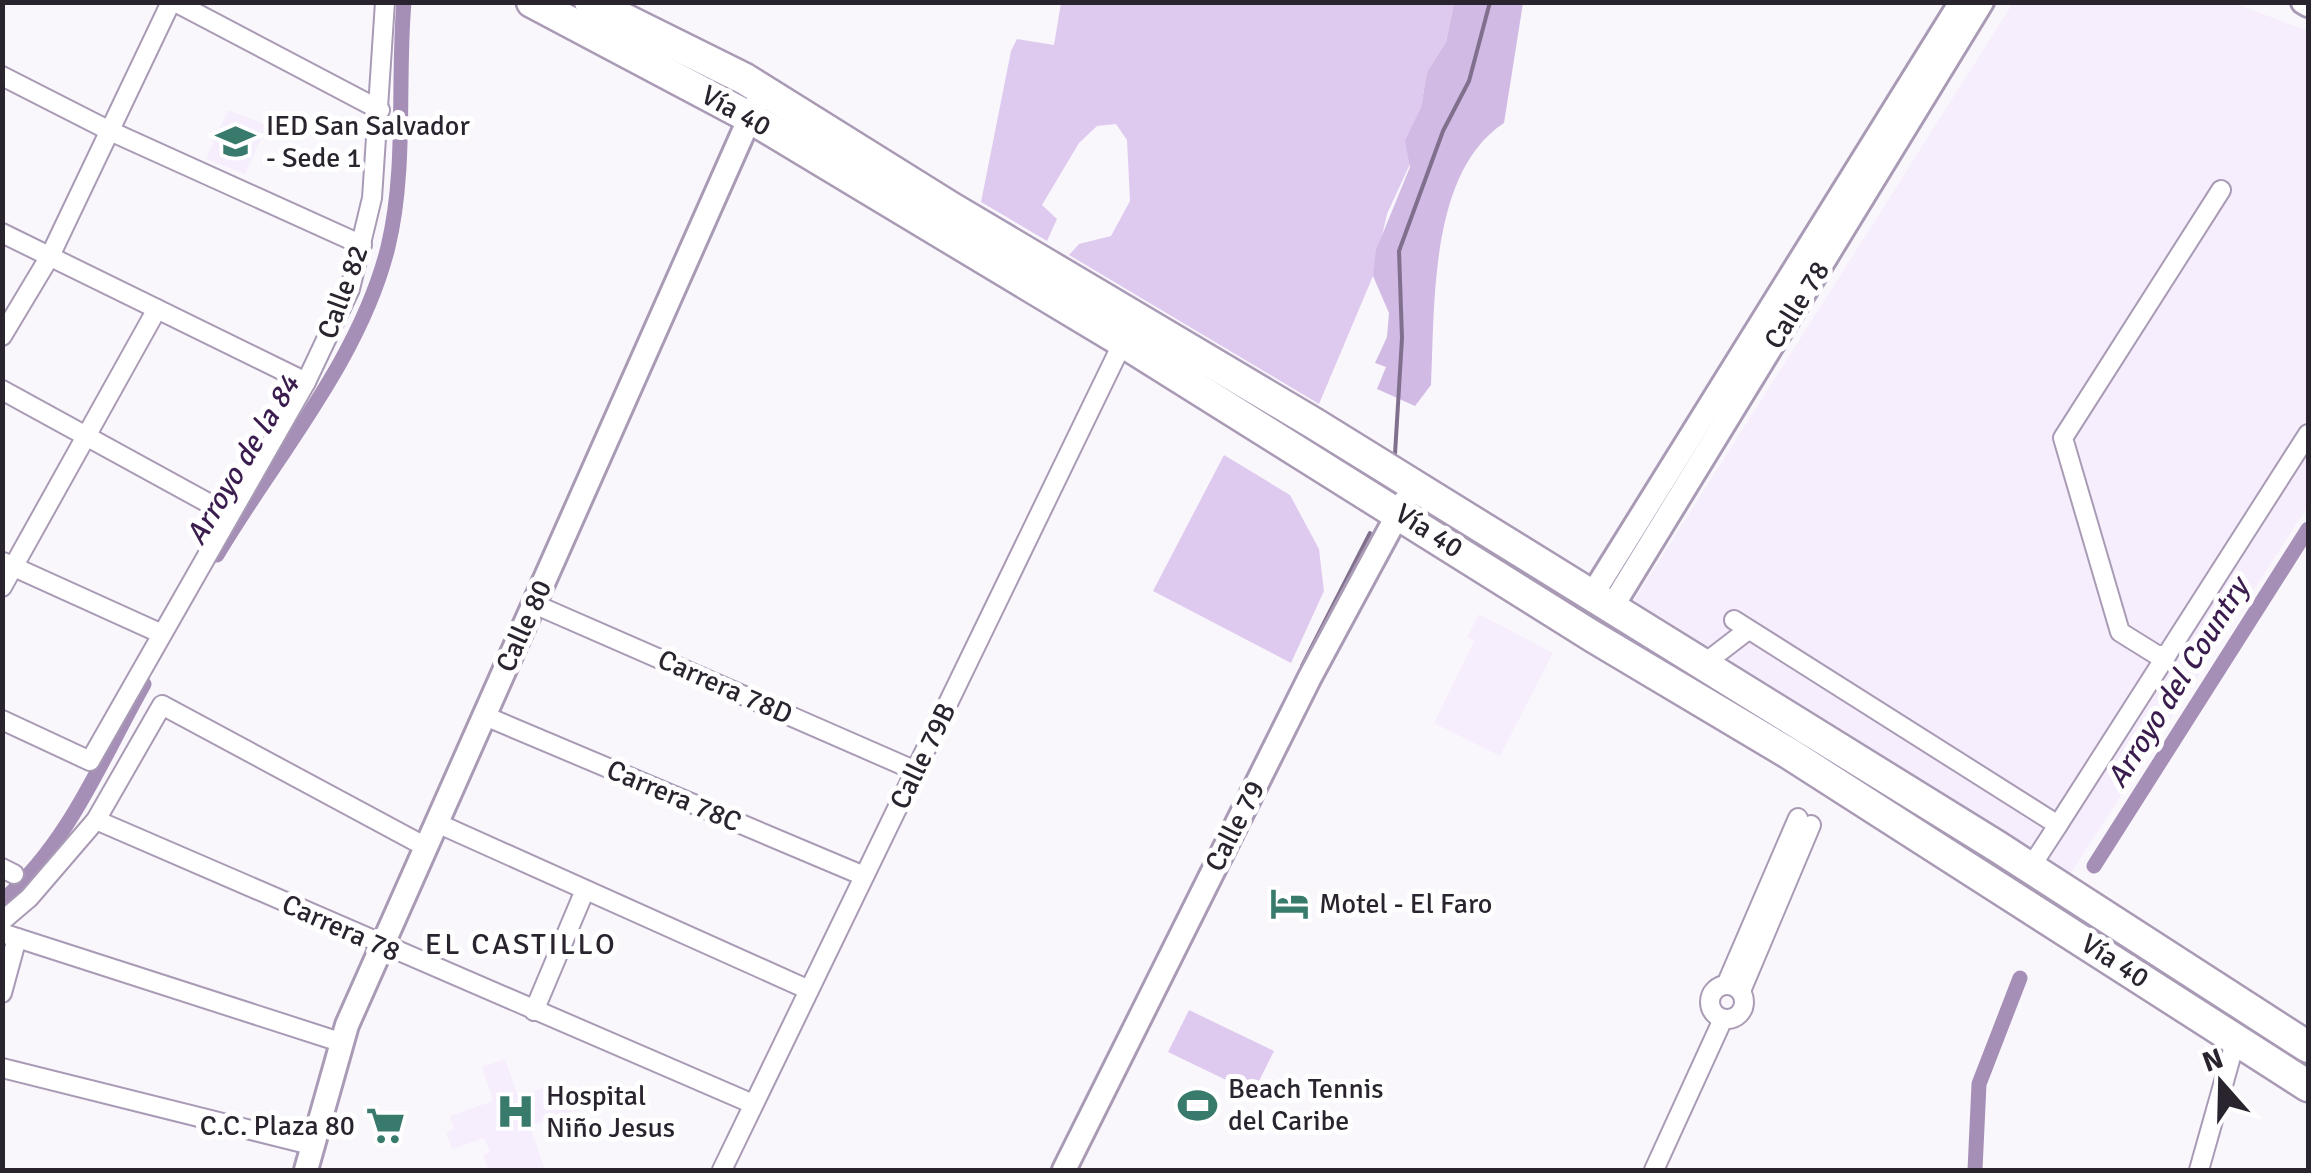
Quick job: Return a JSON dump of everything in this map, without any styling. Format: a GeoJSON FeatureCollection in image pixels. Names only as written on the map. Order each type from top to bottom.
{"type":"FeatureCollection","features":[{"type":"Feature","properties":{"kind":"highway","name":"Vía 40"},"geometry":{"type":"LineString","coordinates":[[532,2],[757,104]]}},
{"type":"Feature","properties":{"kind":"highway","name":"Vía 40"},"geometry":{"type":"LineString","coordinates":[[590,2],[1407,499],[1592,636],[1686,690],[2308,1086]]}},
{"type":"Feature","properties":{"kind":"highway","name":"Vía 40"},"geometry":{"type":"LineString","coordinates":[[954,224],[1124,342],[1407,499],[1711,658],[1998,847],[2034,862],[2308,1047]]}},
{"type":"Feature","properties":{"kind":"highway"},"geometry":{"type":"LineString","coordinates":[[1686,690],[1711,658]]}},
{"type":"Feature","properties":{"kind":"highway"},"geometry":{"type":"LineString","coordinates":[[1980,875],[1998,847]]}},
{"type":"Feature","properties":{"kind":"street"},"geometry":{"type":"LineString","coordinates":[[2,336],[50,256],[173,2],[380,110]]}},
{"type":"Feature","properties":{"kind":"street","name":"Calle 82"},"geometry":{"type":"LineString","coordinates":[[2,720],[90,761],[306,382],[350,289],[372,198],[385,2]]}},
{"type":"Feature","properties":{"kind":"street","name":"Calle 78"},"geometry":{"type":"LineString","coordinates":[[1602,601],[1961,2]]}},
{"type":"Feature","properties":{"kind":"street","name":"Calle 78"},"geometry":{"type":"LineString","coordinates":[[1602,601],[1982,2]]}},
{"type":"Feature","properties":{"kind":"street"},"geometry":{"type":"LineString","coordinates":[[2,76],[110,131],[362,245]]}},
{"type":"Feature","properties":{"kind":"street","name":"Calle 80"},"geometry":{"type":"LineString","coordinates":[[306,1170],[340,1042],[757,104]]}},
{"type":"Feature","properties":{"kind":"street"},"geometry":{"type":"LineString","coordinates":[[2167,654],[2157,656],[2120,632],[2063,438],[2221,190]]}},
{"type":"Feature","properties":{"kind":"street"},"geometry":{"type":"LineString","coordinates":[[2,233],[306,382]]}},
{"type":"Feature","properties":{"kind":"street"},"geometry":{"type":"LineString","coordinates":[[2,586],[8,564],[88,434],[156,309]]}},
{"type":"Feature","properties":{"kind":"street","name":"Calle 79B"},"geometry":{"type":"LineString","coordinates":[[722,1170],[1124,342]]}},
{"type":"Feature","properties":{"kind":"street"},"geometry":{"type":"LineString","coordinates":[[2,390],[230,514]]}},
{"type":"Feature","properties":{"kind":"street"},"geometry":{"type":"LineString","coordinates":[[2034,862],[2308,434]]}},
{"type":"Feature","properties":{"kind":"street","name":"Calle 79"},"geometry":{"type":"LineString","coordinates":[[1064,1170],[1310,676],[1407,499]]}},
{"type":"Feature","properties":{"kind":"street"},"geometry":{"type":"LineString","coordinates":[[8,564],[162,634]]}},
{"type":"Feature","properties":{"kind":"street","name":"Carrera 78D"},"geometry":{"type":"LineString","coordinates":[[534,604],[916,771]]}},
{"type":"Feature","properties":{"kind":"street"},"geometry":{"type":"LineString","coordinates":[[1711,658],[1741,625],[2058,825]]}},
{"type":"Feature","properties":{"kind":"street"},"geometry":{"type":"LineString","coordinates":[[2,921],[30,898],[96,820],[156,709],[170,706],[426,847]]}},
{"type":"Feature","properties":{"kind":"street","name":"Carrera 78C"},"geometry":{"type":"LineString","coordinates":[[484,716],[864,876]]}},
{"type":"Feature","properties":{"kind":"street","name":"Carrera 78"},"geometry":{"type":"LineString","coordinates":[[96,820],[753,1104]]}},
{"type":"Feature","properties":{"kind":"street"},"geometry":{"type":"LineString","coordinates":[[1723,1019],[1711,1009],[1710,998],[1733,988],[1805,822]]}},
{"type":"Feature","properties":{"kind":"street"},"geometry":{"type":"LineString","coordinates":[[437,823],[809,990]]}},
{"type":"Feature","properties":{"kind":"street"},"geometry":{"type":"LineString","coordinates":[[534,1011],[586,890]]}},
{"type":"Feature","properties":{"kind":"street"},"geometry":{"type":"LineString","coordinates":[[2,993],[10,936],[340,1042]]}},
{"type":"Feature","properties":{"kind":"street"},"geometry":{"type":"LineString","coordinates":[[1654,1170],[1723,1019],[1742,1012],[1733,988]]}},
{"type":"Feature","properties":{"kind":"street"},"geometry":{"type":"LineString","coordinates":[[2199,1170],[2236,1039]]}},
{"type":"Feature","properties":{"kind":"street"},"geometry":{"type":"LineString","coordinates":[[2,1068],[310,1145]]}},
{"type":"Feature","properties":{"kind":"shaded area"},"geometry":{"type":"Polygon","coordinates":[[[1061,3],[1454,3],[1446,42],[1427,72],[1421,107],[1406,141],[1410,164],[1387,214],[1373,276],[1319,404],[1069,255],[1079,244],[1111,236],[1130,201],[1127,140],[1116,124],[1097,126],[1079,143],[1042,205],[1057,219],[1047,241],[981,202],[1011,51],[1017,39],[1054,45],[1061,3]]]}},
{"type":"Feature","properties":{"kind":"shaded area"},"geometry":{"type":"Polygon","coordinates":[[[1454,3],[1523,3],[1504,123],[1479,145],[1449,206],[1436,280],[1431,385],[1415,406],[1377,389],[1386,367],[1375,363],[1387,337],[1389,313],[1373,276],[1376,250],[1410,167],[1405,141],[1421,107],[1427,72],[1446,42],[1454,3]]]}},
{"type":"Feature","properties":{"kind":"shaded area"},"geometry":{"type":"Polygon","coordinates":[[[2013,3],[2234,3],[2308,31],[2308,506],[2069,876],[1633,602],[2013,3]]]}},
{"type":"Feature","properties":{"kind":"shaded area","name":"IED San Salvador - Sede 1"},"geometry":{"type":"Polygon","coordinates":[[[228,110],[267,125],[245,174],[206,159],[228,110]]]}},
{"type":"Feature","properties":{"kind":"shaded area"},"geometry":{"type":"Polygon","coordinates":[[[1224,455],[1290,495],[1319,549],[1324,591],[1291,663],[1153,591],[1224,455]]]}},
{"type":"Feature","properties":{"kind":"shaded area"},"geometry":{"type":"Polygon","coordinates":[[[1479,614],[1553,653],[1500,756],[1434,723],[1474,641],[1467,637],[1479,614]]]}},
{"type":"Feature","properties":{"kind":"shaded area"},"geometry":{"type":"Polygon","coordinates":[[[1189,1010],[1274,1051],[1253,1093],[1168,1052],[1189,1010]]]}},
{"type":"Feature","properties":{"kind":"shaded area","name":"Hospital Niño Jesus"},"geometry":{"type":"Polygon","coordinates":[[[505,1059],[522,1108],[526,1107],[522,1095],[555,1084],[560,1096],[576,1091],[582,1108],[530,1126],[545,1170],[488,1170],[483,1155],[490,1152],[484,1138],[452,1149],[446,1132],[454,1129],[450,1116],[493,1101],[482,1067],[505,1059]]]}},
{"type":"Feature","properties":{"kind":"waterway","name":"Arroyo de la 84"},"geometry":{"type":"LineString","coordinates":[[217,555],[314,407],[358,329],[375,289],[388,247],[398,187],[404,2]]}},
{"type":"Feature","properties":{"kind":"waterway"},"geometry":{"type":"LineString","coordinates":[[1395,454],[1402,338],[1399,251],[1443,131],[1469,81],[1490,2]]}},
{"type":"Feature","properties":{"kind":"waterway","name":"Arroyo del Country"},"geometry":{"type":"LineString","coordinates":[[2094,866],[2308,529]]}},
{"type":"Feature","properties":{"kind":"waterway"},"geometry":{"type":"LineString","coordinates":[[1302,666],[1370,533]]}},
{"type":"Feature","properties":{"kind":"waterway","name":"Arroyo de la 84"},"geometry":{"type":"LineString","coordinates":[[2,901],[26,878],[65,826],[144,684]]}},
{"type":"Feature","properties":{"kind":"waterway","name":"Arroyo del Country"},"geometry":{"type":"LineString","coordinates":[[1975,1170],[1979,1084],[2020,978]]}},
{"type":"Feature","properties":{"kind":"place","name":"IED San Salvador - Sede 1"},"geometry":{"type":"Point","coordinates":[236,142]}},
{"type":"Feature","properties":{"kind":"place","name":"Motel - El Faro"},"geometry":{"type":"Point","coordinates":[1289,904]}},
{"type":"Feature","properties":{"kind":"place","name":"Beach Tennis del Caribe"},"geometry":{"type":"Point","coordinates":[1198,1105]}},
{"type":"Feature","properties":{"kind":"place","name":"Hospital Niño Jesus"},"geometry":{"type":"Point","coordinates":[516,1112]}},
{"type":"Feature","properties":{"kind":"place","name":"C.C. Plaza 80"},"geometry":{"type":"Point","coordinates":[385,1126]}},
{"type":"Feature","properties":{"kind":"district","name":"EL CASTILLO"},"geometry":{"type":"Point","coordinates":[521,944]}}]}
